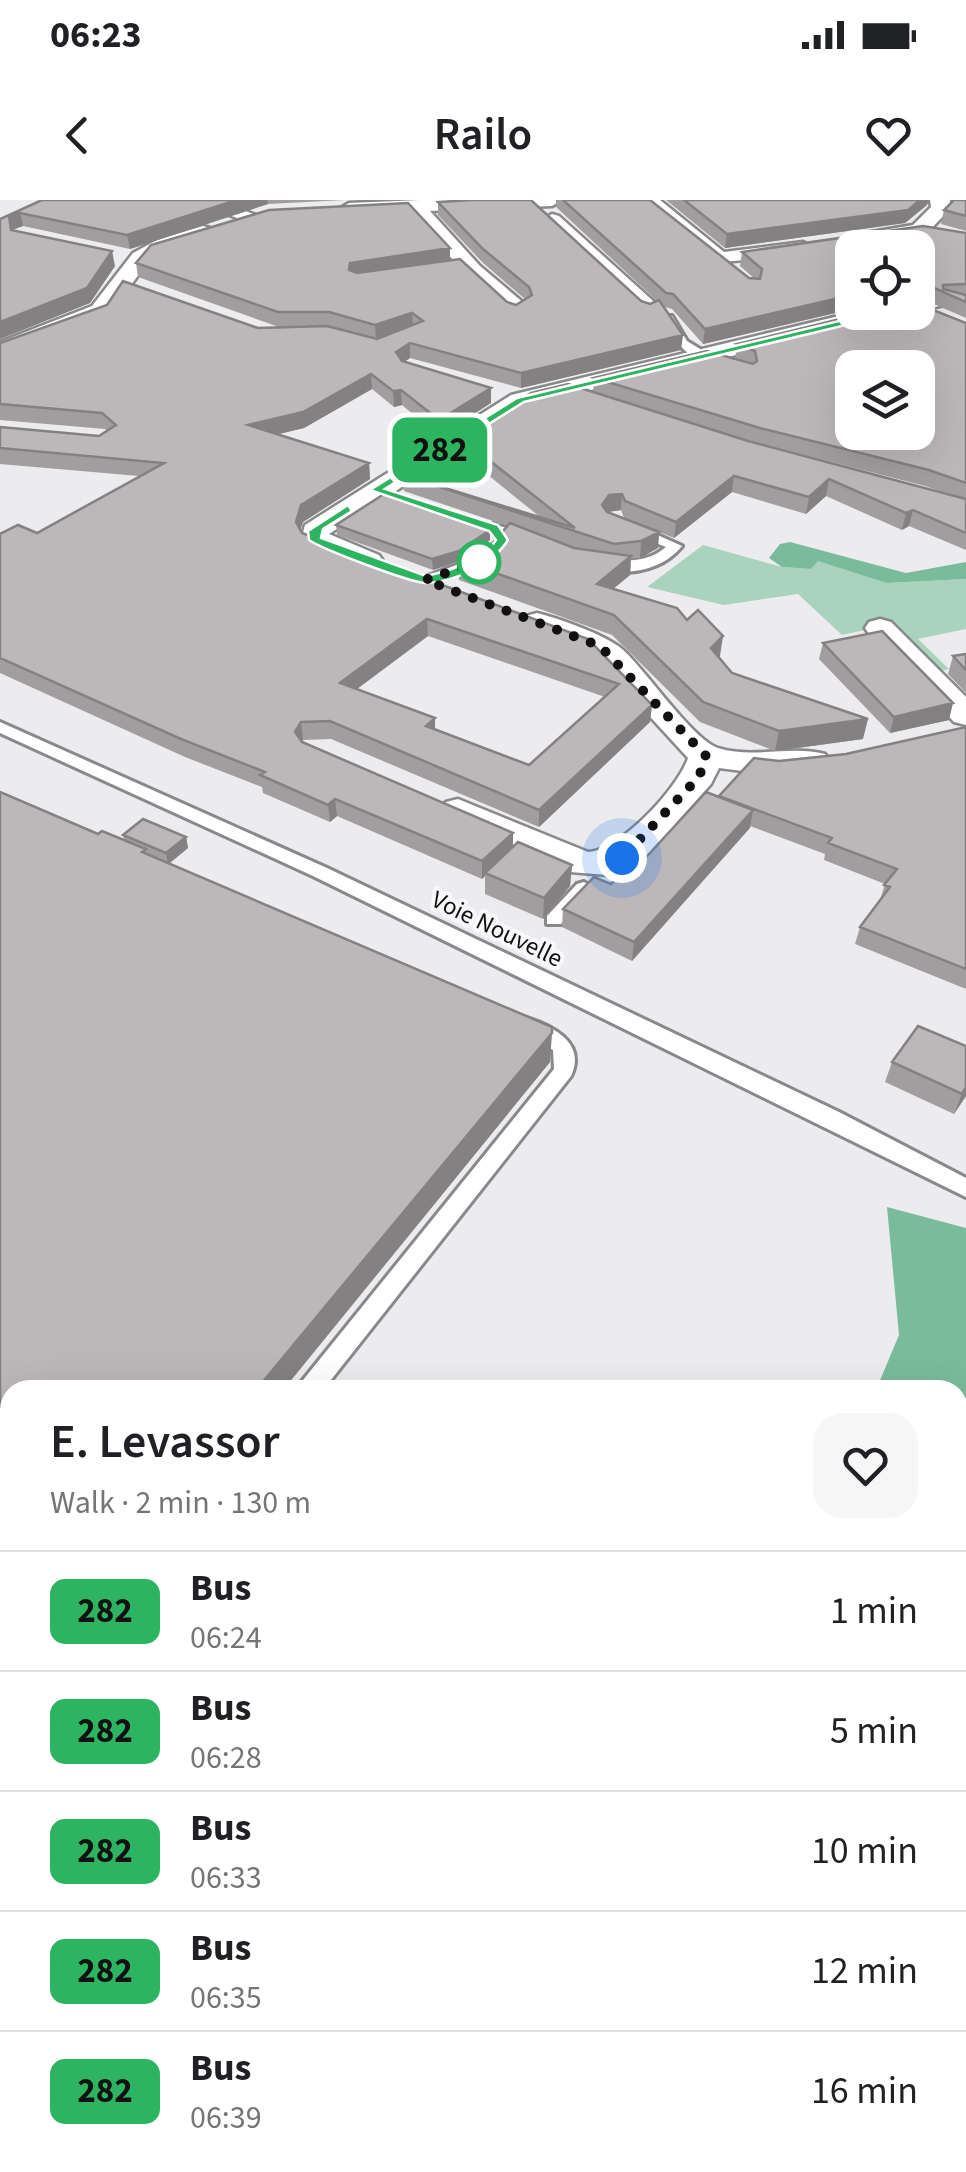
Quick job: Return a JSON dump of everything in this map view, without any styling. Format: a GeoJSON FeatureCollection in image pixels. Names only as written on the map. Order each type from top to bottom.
{"type":"FeatureCollection","features":[{"type":"Feature","properties":{"kind":"street"},"geometry":{"type":"LineString","coordinates":[[0,350],[100,311],[128,285],[125,258],[260,215],[197,200]]}},
{"type":"Feature","properties":{"kind":"street"},"geometry":{"type":"LineString","coordinates":[[648,200],[725,264],[835,244]]}},
{"type":"Feature","properties":{"kind":"street"},"geometry":{"type":"LineString","coordinates":[[919,230],[941,208],[940,200]]}},
{"type":"Feature","properties":{"kind":"street"},"geometry":{"type":"LineString","coordinates":[[329,210],[378,204],[545,203],[657,311]]}},
{"type":"Feature","properties":{"kind":"street"},"geometry":{"type":"LineString","coordinates":[[414,206],[460,267],[518,309]]}},
{"type":"Feature","properties":{"kind":"street"},"geometry":{"type":"LineString","coordinates":[[935,233],[950,235]]}},
{"type":"Feature","properties":{"kind":"street"},"geometry":{"type":"LineString","coordinates":[[935,306],[966,293]]}},
{"type":"Feature","properties":{"kind":"street"},"geometry":{"type":"LineString","coordinates":[[474,598],[322,544],[314,536],[319,527],[520,400],[835,324]]}},
{"type":"Feature","properties":{"kind":"street"},"geometry":{"type":"LineString","coordinates":[[0,326],[30,339]]}},
{"type":"Feature","properties":{"kind":"street"},"geometry":{"type":"LineString","coordinates":[[484,390],[520,400]]}},
{"type":"Feature","properties":{"kind":"street"},"geometry":{"type":"LineString","coordinates":[[366,462],[389,486]]}},
{"type":"Feature","properties":{"kind":"street"},"geometry":{"type":"LineString","coordinates":[[507,610],[608,652],[656,708],[706,756],[775,765],[842,758]]}},
{"type":"Feature","properties":{"kind":"street"},"geometry":{"type":"LineString","coordinates":[[880,628],[960,726]]}},
{"type":"Feature","properties":{"kind":"street"},"geometry":{"type":"LineString","coordinates":[[426,796],[583,864],[607,863],[632,850],[699,777],[706,756]]}},
{"type":"Feature","properties":{"kind":"lane"},"geometry":{"type":"LineString","coordinates":[[657,311],[682,343],[733,369]]}},
{"type":"Feature","properties":{"kind":"lane"},"geometry":{"type":"LineString","coordinates":[[560,389],[593,401]]}},
{"type":"Feature","properties":{"kind":"lane"},"geometry":{"type":"LineString","coordinates":[[476,522],[544,546]]}},
{"type":"Feature","properties":{"kind":"lane"},"geometry":{"type":"LineString","coordinates":[[581,564],[641,567],[666,556],[675,546],[612,522]]}},
{"type":"Feature","properties":{"kind":"lane"},"geometry":{"type":"LineString","coordinates":[[425,580],[460,570],[494,553],[502,540],[494,528]]}},
{"type":"Feature","properties":{"kind":"lane","name":"Voie Nouvelle"},"geometry":{"type":"LineString","coordinates":[[0,727],[320,872],[831,1118],[966,1188]]}},
{"type":"Feature","properties":{"kind":"lane"},"geometry":{"type":"LineString","coordinates":[[554,920],[607,863]]}},
{"type":"Feature","properties":{"kind":"lane"},"geometry":{"type":"LineString","coordinates":[[316,1380],[564,1070],[564,1046],[552,1036],[508,1018]]}},
{"type":"Feature","properties":{"kind":"green space"},"geometry":{"type":"Polygon","coordinates":[[[790,542],[906,573],[966,562],[966,579],[887,583],[818,561],[811,569],[782,567],[769,558],[780,544],[790,542]]]}},
{"type":"Feature","properties":{"kind":"green space"},"geometry":{"type":"Polygon","coordinates":[[[703,545],[782,567],[811,569],[818,560],[888,583],[966,579],[966,629],[918,639],[949,669],[941,671],[892,624],[842,635],[798,594],[724,605],[647,587],[703,545]]]}},
{"type":"Feature","properties":{"kind":"green space"},"geometry":{"type":"Polygon","coordinates":[[[887,1207],[966,1228],[966,1380],[880,1380],[899,1335],[887,1207]]]}},
{"type":"Feature","properties":{"kind":"building"},"geometry":{"type":"Polygon","coordinates":[[[42,200],[237,200],[127,235],[20,213],[9,216],[11,230],[112,251],[87,288],[0,322],[0,219],[42,200]]]}},
{"type":"Feature","properties":{"kind":"building"},"geometry":{"type":"Polygon","coordinates":[[[531,200],[641,301],[650,304],[659,300],[683,335],[521,373],[410,343],[396,352],[402,361],[491,388],[439,420],[401,390],[393,391],[371,374],[303,412],[248,425],[369,463],[301,505],[296,522],[302,533],[588,639],[652,705],[539,810],[330,721],[301,722],[295,732],[302,742],[513,833],[482,861],[335,799],[328,805],[260,775],[265,772],[0,658],[0,534],[18,525],[37,533],[164,463],[0,448],[0,427],[99,436],[116,425],[102,413],[0,404],[0,343],[107,305],[123,281],[258,328],[327,326],[377,339],[423,321],[412,313],[375,325],[329,312],[278,312],[136,263],[151,245],[269,210],[408,203],[450,248],[350,263],[349,270],[357,273],[460,259],[507,302],[516,305],[532,295],[529,287],[483,249],[438,202],[531,200]],[[427,619],[340,683],[435,718],[426,726],[529,765],[619,684],[427,619]]]}},
{"type":"Feature","properties":{"kind":"building"},"geometry":{"type":"Polygon","coordinates":[[[563,200],[650,200],[749,278],[760,279],[762,269],[742,252],[835,239],[835,299],[705,329],[673,294],[666,293],[563,200]]]}},
{"type":"Feature","properties":{"kind":"building"},"geometry":{"type":"Polygon","coordinates":[[[684,200],[920,200],[908,210],[727,234],[684,200]]]}},
{"type":"Feature","properties":{"kind":"building"},"geometry":{"type":"Polygon","coordinates":[[[954,200],[966,200],[966,216],[944,210],[954,200]]]}},
{"type":"Feature","properties":{"kind":"building"},"geometry":{"type":"Polygon","coordinates":[[[923,226],[966,233],[966,284],[943,285],[943,289],[966,295],[966,302],[935,288],[935,230],[895,230],[923,226]]]}},
{"type":"Feature","properties":{"kind":"building"},"geometry":{"type":"Polygon","coordinates":[[[935,311],[966,323],[966,483],[849,450],[935,450],[935,350],[835,350],[835,447],[594,378],[707,351],[753,364],[757,361],[755,351],[737,344],[835,320],[835,330],[935,330],[935,311]]]}},
{"type":"Feature","properties":{"kind":"building"},"geometry":{"type":"Polygon","coordinates":[[[568,384],[748,441],[966,499],[966,533],[913,510],[906,513],[829,479],[809,497],[734,476],[676,522],[625,501],[622,494],[609,495],[602,505],[607,512],[659,532],[641,541],[614,544],[403,475],[575,528],[461,438],[531,393],[568,384]]]}},
{"type":"Feature","properties":{"kind":"building"},"geometry":{"type":"Polygon","coordinates":[[[387,492],[486,524],[490,530],[459,551],[432,559],[336,525],[387,492]]]}},
{"type":"Feature","properties":{"kind":"building"},"geometry":{"type":"Polygon","coordinates":[[[510,523],[574,548],[631,556],[597,584],[677,608],[687,620],[698,610],[723,636],[711,648],[732,673],[868,719],[779,731],[703,702],[614,615],[459,560],[488,548],[510,523]]]}},
{"type":"Feature","properties":{"kind":"building"},"geometry":{"type":"Polygon","coordinates":[[[882,631],[953,703],[894,717],[823,643],[882,631]]]}},
{"type":"Feature","properties":{"kind":"building"},"geometry":{"type":"Polygon","coordinates":[[[966,654],[966,670],[953,656],[966,654]]]}},
{"type":"Feature","properties":{"kind":"building"},"geometry":{"type":"Polygon","coordinates":[[[966,727],[966,969],[860,927],[890,887],[884,885],[897,869],[828,843],[832,838],[719,796],[754,758],[779,761],[846,754],[966,727]]]}},
{"type":"Feature","properties":{"kind":"building"},"geometry":{"type":"Polygon","coordinates":[[[0,792],[98,834],[102,831],[146,849],[142,852],[552,1027],[552,1033],[264,1380],[0,1380],[0,792]]]}},
{"type":"Feature","properties":{"kind":"building"},"geometry":{"type":"Polygon","coordinates":[[[706,792],[753,810],[634,942],[563,909],[594,877],[611,884],[620,875],[627,878],[706,792]]]}},
{"type":"Feature","properties":{"kind":"building"},"geometry":{"type":"Polygon","coordinates":[[[143,819],[186,837],[166,853],[123,835],[143,819]]]}},
{"type":"Feature","properties":{"kind":"building"},"geometry":{"type":"Polygon","coordinates":[[[518,842],[572,865],[544,898],[485,873],[518,842]]]}},
{"type":"Feature","properties":{"kind":"building"},"geometry":{"type":"Polygon","coordinates":[[[918,1026],[966,1046],[966,1087],[962,1094],[892,1062],[918,1026]]]}},
{"type":"Feature","properties":{"kind":"bus line","name":"282"},"geometry":{"type":"LineString","coordinates":[[348,508],[314,531],[315,540],[425,580],[445,576],[494,553],[502,540],[494,528],[376,490],[520,400],[835,324]]}},
{"type":"Feature","properties":{"kind":"route"},"geometry":{"type":"LineString","coordinates":[[479,562],[425,580],[600,646],[706,756],[699,777],[622,858]]}}]}
